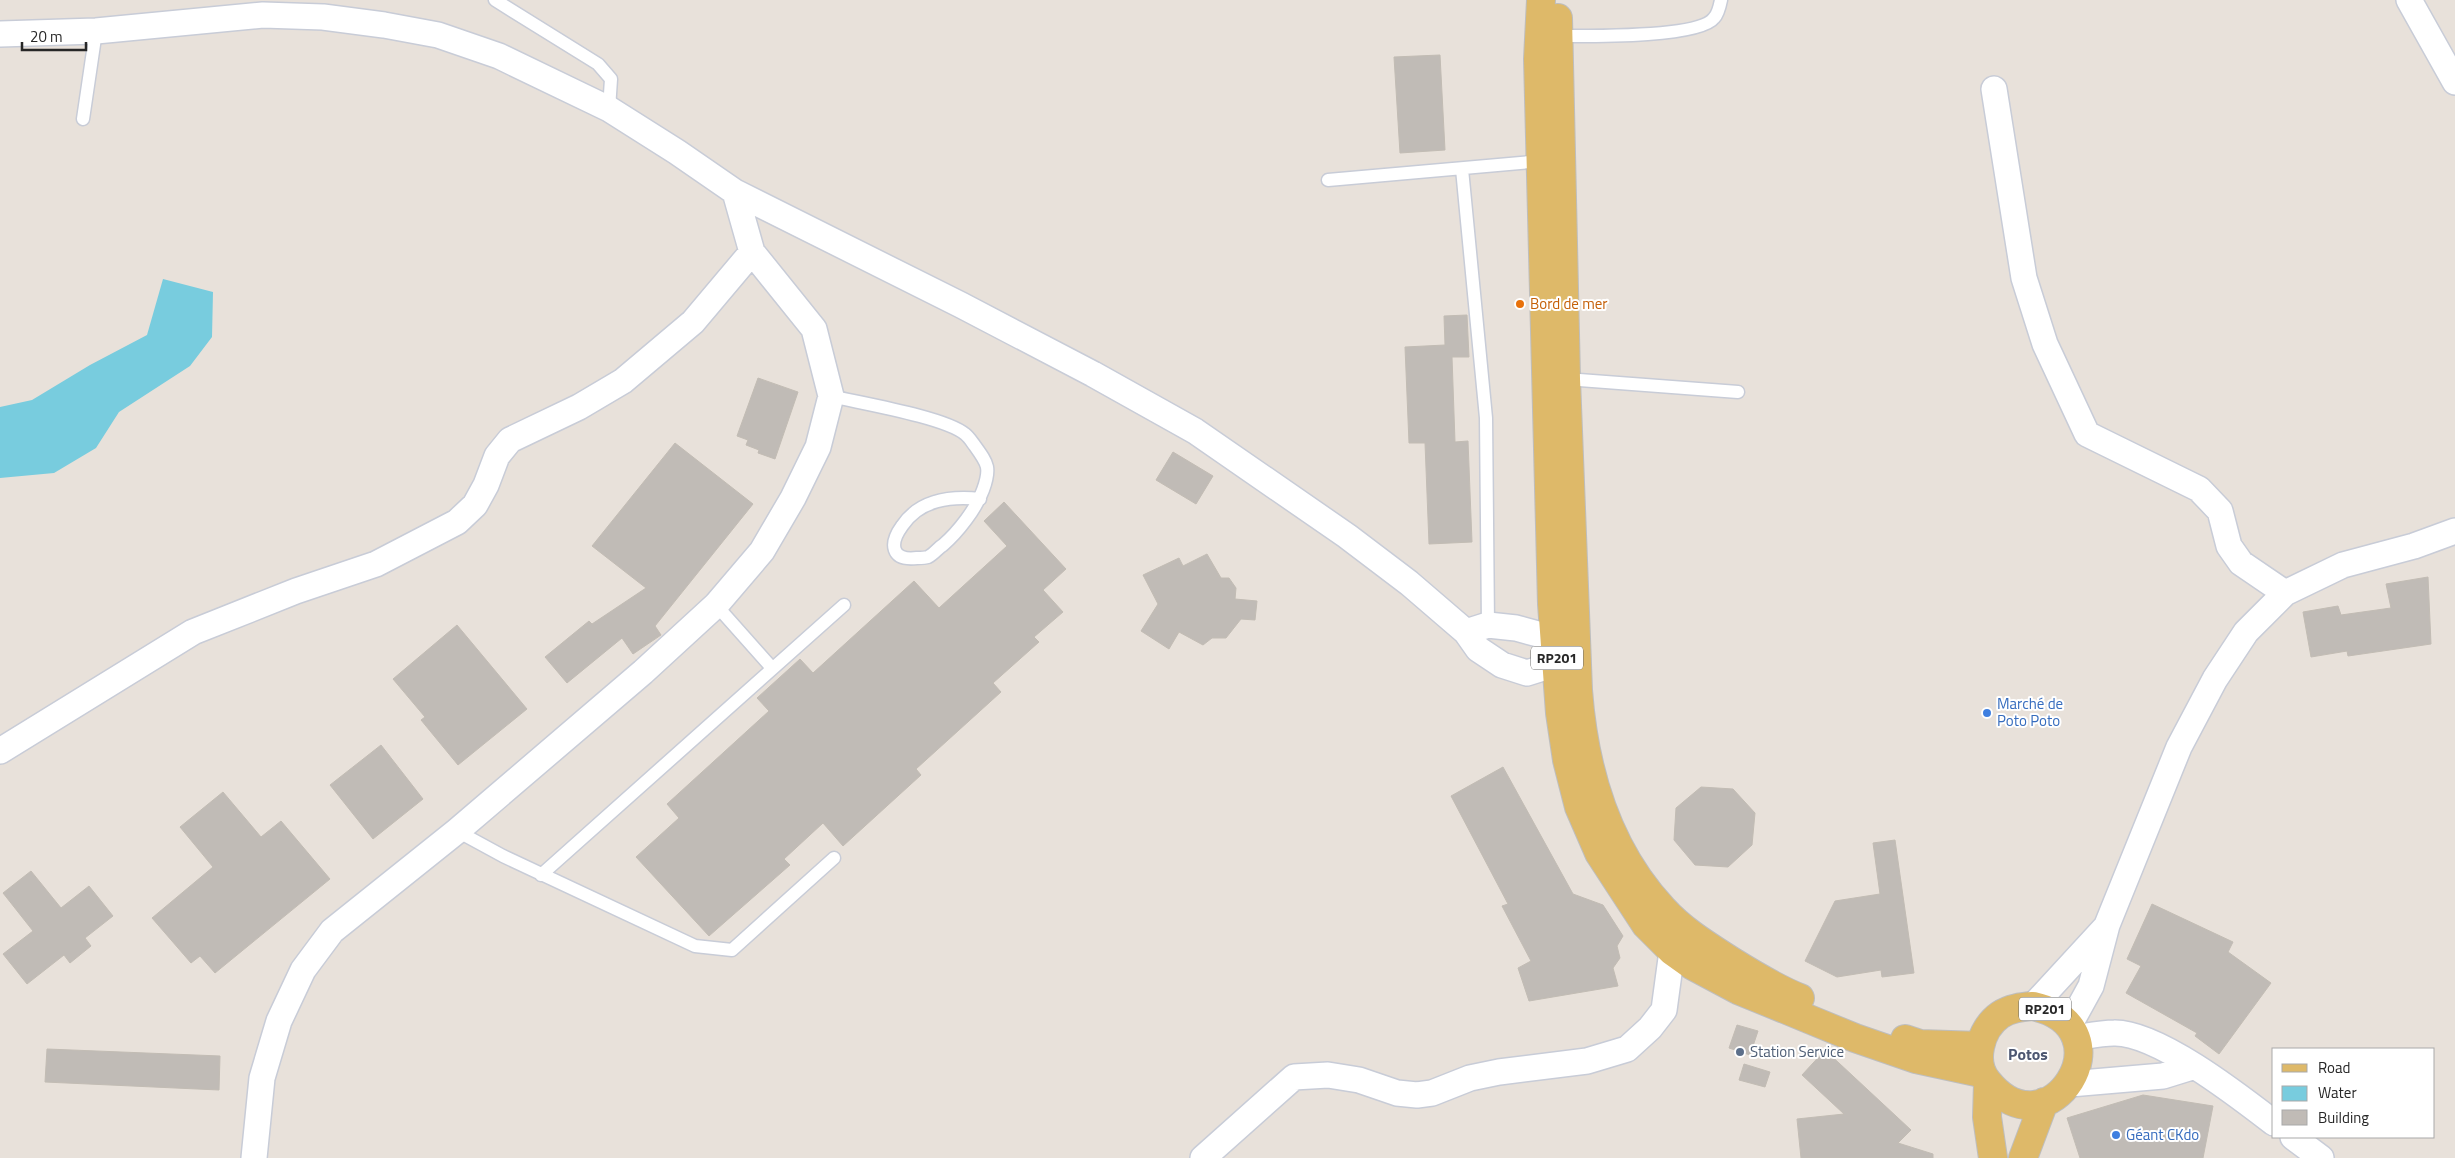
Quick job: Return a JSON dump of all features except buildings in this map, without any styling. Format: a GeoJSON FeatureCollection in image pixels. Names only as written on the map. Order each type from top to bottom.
{"type":"FeatureCollection","features":[{"type":"Feature","properties":{"kind":"main road","name":"RP201"},"geometry":{"type":"LineString","coordinates":[[1541,0],[1538,59],[1542,161],[1544,334],[1552,585],[1560,713],[1567,760],[1579,807],[1600,853],[1646,924],[1672,951],[1693,966],[1738,990],[1855,1038],[1916,1059],[1984,1078],[1980,1046],[1988,1027],[2001,1015],[2016,1008],[2033,1006],[2047,1009],[2059,1016],[2072,1032],[2078,1053],[2076,1070],[2070,1084]]}},
{"type":"Feature","properties":{"kind":"main road","name":"RP201"},"geometry":{"type":"LineString","coordinates":[[1560,0],[1558,36],[1572,564],[1581,734],[1598,801],[1619,848],[1640,881],[1664,910],[1697,939],[1748,971],[1794,996],[1860,1023],[1920,1044],[1980,1046]]}},
{"type":"Feature","properties":{"kind":"main road"},"geometry":{"type":"LineString","coordinates":[[1984,1078],[1998,1094],[2012,1102],[2028,1105],[2044,1102],[2058,1095],[2070,1084]]}},
{"type":"Feature","properties":{"kind":"main road"},"geometry":{"type":"LineString","coordinates":[[1984,1078],[1993,1158]]}},
{"type":"Feature","properties":{"kind":"main road"},"geometry":{"type":"LineString","coordinates":[[2023,1158],[2044,1102]]}},
{"type":"Feature","properties":{"kind":"street"},"geometry":{"type":"LineString","coordinates":[[2409,0],[2455,82]]}},
{"type":"Feature","properties":{"kind":"street"},"geometry":{"type":"LineString","coordinates":[[0,34],[96,30],[263,16],[323,17],[384,25],[438,36],[499,56],[609,109],[735,192],[961,305],[1093,374],[1195,431],[1347,536],[1409,583],[1477,628],[1538,634],[1557,652],[1546,667],[1527,673],[1502,665],[1478,648],[1477,628]]}},
{"type":"Feature","properties":{"kind":"street"},"geometry":{"type":"LineString","coordinates":[[1994,89],[2024,278],[2045,344],[2087,434],[2199,489],[2220,511],[2229,546],[2241,563],[2285,593]]}},
{"type":"Feature","properties":{"kind":"street"},"geometry":{"type":"LineString","coordinates":[[254,1158],[262,1078],[279,1021],[303,970],[332,931],[457,831],[644,672],[716,605],[762,551],[793,498],[818,447],[831,396],[814,329],[752,252],[735,192]]}},
{"type":"Feature","properties":{"kind":"street"},"geometry":{"type":"LineString","coordinates":[[0,751],[193,632],[296,591],[376,564],[457,522],[475,505],[486,485],[497,456],[510,440],[579,406],[623,381],[693,322],[752,252]]}},
{"type":"Feature","properties":{"kind":"street"},"geometry":{"type":"LineString","coordinates":[[2272,1121],[2234,1093],[2163,1048],[2115,1032],[2072,1032],[2091,986],[2107,925],[2179,747],[2210,688],[2246,632],[2285,593],[2343,565],[2414,546],[2455,531]]}},
{"type":"Feature","properties":{"kind":"street"},"geometry":{"type":"LineString","coordinates":[[2033,1006],[2107,925]]}},
{"type":"Feature","properties":{"kind":"street"},"geometry":{"type":"LineString","coordinates":[[1203,1158],[1294,1077],[1328,1075],[1359,1080],[1397,1093],[1417,1095],[1432,1093],[1470,1078],[1499,1072],[1587,1061],[1627,1049],[1650,1028],[1664,1010],[1672,951]]}},
{"type":"Feature","properties":{"kind":"street"},"geometry":{"type":"LineString","coordinates":[[2070,1084],[2163,1076],[2192,1067]]}},
{"type":"Feature","properties":{"kind":"street"},"geometry":{"type":"LineString","coordinates":[[2294,1138],[2321,1158]]}},
{"type":"Feature","properties":{"kind":"lane"},"geometry":{"type":"LineString","coordinates":[[495,0],[598,64],[611,79],[609,109]]}},
{"type":"Feature","properties":{"kind":"lane"},"geometry":{"type":"LineString","coordinates":[[1558,36],[1678,32],[1702,26],[1714,19],[1721,0]]}},
{"type":"Feature","properties":{"kind":"lane"},"geometry":{"type":"LineString","coordinates":[[83,119],[96,30]]}},
{"type":"Feature","properties":{"kind":"lane"},"geometry":{"type":"LineString","coordinates":[[1328,180],[1542,161]]}},
{"type":"Feature","properties":{"kind":"lane"},"geometry":{"type":"LineString","coordinates":[[1462,168],[1486,418],[1477,628]]}},
{"type":"Feature","properties":{"kind":"lane"},"geometry":{"type":"LineString","coordinates":[[1566,378],[1738,392]]}},
{"type":"Feature","properties":{"kind":"lane"},"geometry":{"type":"LineString","coordinates":[[831,396],[940,422],[965,434],[987,462],[988,476],[980,499],[950,538],[927,558],[911,559],[901,557],[894,550],[893,543],[896,533],[907,519],[932,502],[949,497],[980,499]]}},
{"type":"Feature","properties":{"kind":"lane"},"geometry":{"type":"LineString","coordinates":[[540,875],[844,604]]}},
{"type":"Feature","properties":{"kind":"lane"},"geometry":{"type":"LineString","coordinates":[[716,605],[772,668]]}},
{"type":"Feature","properties":{"kind":"lane"},"geometry":{"type":"LineString","coordinates":[[457,831],[540,875],[695,946],[732,950],[834,858]]}},
{"type":"Feature","properties":{"kind":"water"},"geometry":{"type":"Polygon","coordinates":[[[163,279],[213,292],[212,337],[190,366],[119,412],[96,448],[54,473],[0,478],[0,407],[32,400],[90,365],[147,335],[163,279]]]}},
{"type":"Feature","properties":{"kind":"place","name":"Bord de mer"},"geometry":{"type":"Point","coordinates":[1520,304]}},
{"type":"Feature","properties":{"kind":"place","name":"Marché de Poto Poto"},"geometry":{"type":"Point","coordinates":[1987,713]}},
{"type":"Feature","properties":{"kind":"place","name":"Station Service"},"geometry":{"type":"Point","coordinates":[1740,1052]}},
{"type":"Feature","properties":{"kind":"place","name":"Géant CKdo"},"geometry":{"type":"Point","coordinates":[2116,1135]}},
{"type":"Feature","properties":{"kind":"district","name":"Potos"},"geometry":{"type":"Point","coordinates":[2028,1054]}}]}
